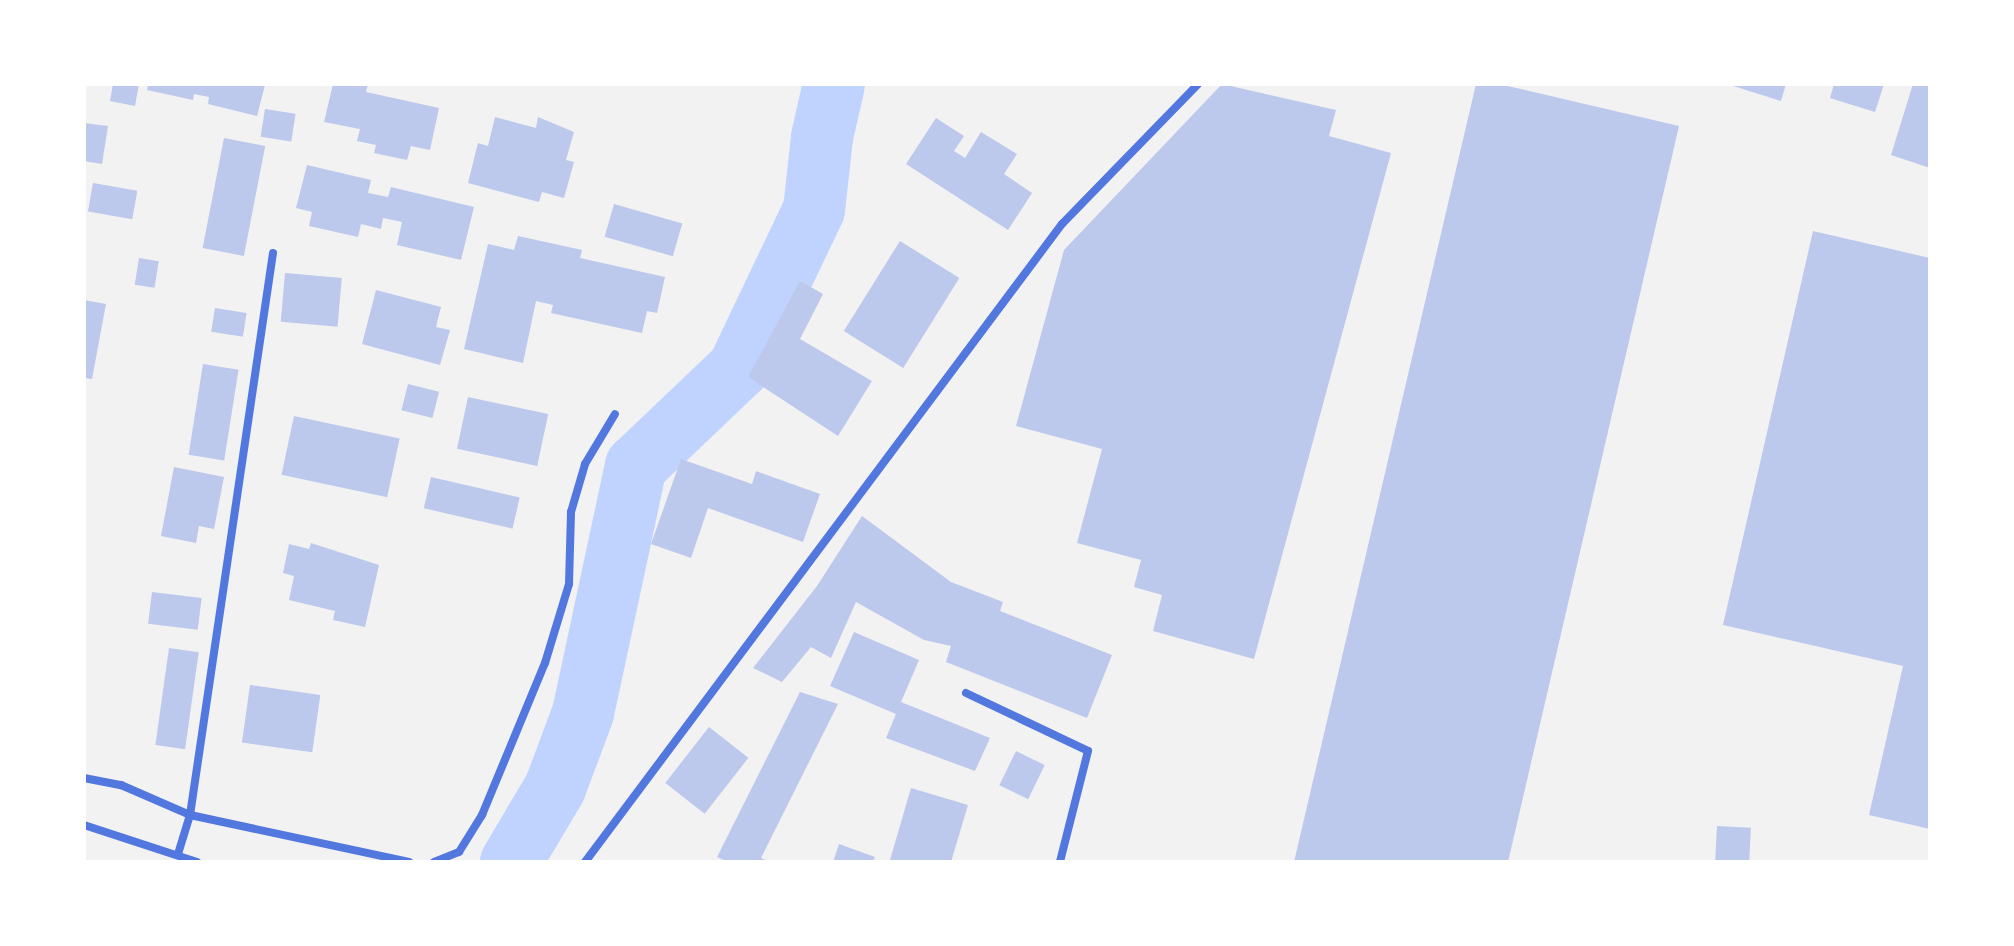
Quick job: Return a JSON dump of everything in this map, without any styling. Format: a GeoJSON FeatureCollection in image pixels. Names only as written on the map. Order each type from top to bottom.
{"type":"FeatureCollection","features":[{"type":"Feature","properties":{"kind":"street"},"geometry":{"type":"LineString","coordinates":[[585,862],[1062,224],[1198,84]]}},
{"type":"Feature","properties":{"kind":"street"},"geometry":{"type":"LineString","coordinates":[[178,854],[190,815],[273,253]]}},
{"type":"Feature","properties":{"kind":"street"},"geometry":{"type":"LineString","coordinates":[[434,862],[459,852],[482,815],[545,663],[569,584],[571,512],[585,464],[615,414]]}},
{"type":"Feature","properties":{"kind":"street"},"geometry":{"type":"LineString","coordinates":[[966,693],[1088,751],[1060,862]]}},
{"type":"Feature","properties":{"kind":"street"},"geometry":{"type":"LineString","coordinates":[[84,778],[121,785],[190,815],[409,862]]}},
{"type":"Feature","properties":{"kind":"street"},"geometry":{"type":"LineString","coordinates":[[84,825],[197,862]]}},
{"type":"Feature","properties":{"kind":"building"},"geometry":{"type":"Polygon","coordinates":[[[113,84],[139,84],[135,106],[110,101],[113,84]]]}},
{"type":"Feature","properties":{"kind":"building"},"geometry":{"type":"Polygon","coordinates":[[[148,84],[265,85],[257,116],[208,104],[209,97],[194,94],[193,100],[147,90],[148,84]]]}},
{"type":"Feature","properties":{"kind":"building"},"geometry":{"type":"Polygon","coordinates":[[[333,84],[368,84],[366,92],[439,108],[430,150],[411,146],[407,160],[374,153],[376,145],[357,141],[360,129],[324,122],[333,84]]]}},
{"type":"Feature","properties":{"kind":"building"},"geometry":{"type":"Polygon","coordinates":[[[1222,84],[1336,110],[1329,136],[1391,153],[1254,659],[1153,631],[1162,595],[1134,587],[1141,560],[1077,543],[1102,449],[1016,426],[1064,250],[1222,84]]]}},
{"type":"Feature","properties":{"kind":"building"},"geometry":{"type":"Polygon","coordinates":[[[1476,84],[1499,84],[1679,126],[1508,862],[1294,862],[1476,84]]]}},
{"type":"Feature","properties":{"kind":"building"},"geometry":{"type":"Polygon","coordinates":[[[1727,84],[1786,84],[1781,101],[1727,84]]]}},
{"type":"Feature","properties":{"kind":"building"},"geometry":{"type":"Polygon","coordinates":[[[1834,84],[1884,84],[1875,112],[1830,98],[1834,84]]]}},
{"type":"Feature","properties":{"kind":"building"},"geometry":{"type":"Polygon","coordinates":[[[1913,84],[1930,84],[1930,168],[1891,155],[1913,84]]]}},
{"type":"Feature","properties":{"kind":"building"},"geometry":{"type":"Polygon","coordinates":[[[265,109],[296,114],[291,142],[261,137],[265,109]]]}},
{"type":"Feature","properties":{"kind":"building"},"geometry":{"type":"Polygon","coordinates":[[[495,117],[536,128],[538,117],[574,132],[566,160],[574,162],[564,198],[542,192],[539,202],[468,183],[478,143],[488,146],[495,117]]]}},
{"type":"Feature","properties":{"kind":"building"},"geometry":{"type":"Polygon","coordinates":[[[936,118],[964,136],[954,151],[965,158],[981,132],[1017,154],[1004,174],[1032,193],[1008,230],[906,164],[936,118]]]}},
{"type":"Feature","properties":{"kind":"building"},"geometry":{"type":"Polygon","coordinates":[[[84,123],[108,126],[102,164],[84,161],[84,123]]]}},
{"type":"Feature","properties":{"kind":"building"},"geometry":{"type":"Polygon","coordinates":[[[224,138],[265,146],[244,256],[203,248],[224,138]]]}},
{"type":"Feature","properties":{"kind":"building"},"geometry":{"type":"Polygon","coordinates":[[[307,165],[371,180],[368,193],[388,197],[391,187],[474,207],[461,260],[397,245],[402,222],[383,218],[381,229],[361,224],[358,237],[309,226],[312,212],[296,208],[307,165]]]}},
{"type":"Feature","properties":{"kind":"building"},"geometry":{"type":"Polygon","coordinates":[[[93,183],[137,191],[132,219],[88,212],[93,183]]]}},
{"type":"Feature","properties":{"kind":"building"},"geometry":{"type":"Polygon","coordinates":[[[614,204],[682,224],[673,256],[605,237],[614,204]]]}},
{"type":"Feature","properties":{"kind":"building"},"geometry":{"type":"Polygon","coordinates":[[[1813,231],[1930,258],[1930,829],[1869,815],[1903,666],[1723,625],[1813,231]]]}},
{"type":"Feature","properties":{"kind":"building"},"geometry":{"type":"Polygon","coordinates":[[[518,236],[582,250],[580,258],[665,277],[657,313],[647,311],[642,333],[551,313],[553,305],[536,301],[523,363],[464,349],[488,244],[514,250],[518,236]]]}},
{"type":"Feature","properties":{"kind":"building"},"geometry":{"type":"Polygon","coordinates":[[[900,241],[959,278],[903,368],[844,331],[900,241]]]}},
{"type":"Feature","properties":{"kind":"building"},"geometry":{"type":"Polygon","coordinates":[[[139,258],[159,261],[155,288],[135,285],[139,258]]]}},
{"type":"Feature","properties":{"kind":"building"},"geometry":{"type":"Polygon","coordinates":[[[285,273],[342,278],[338,327],[281,322],[285,273]]]}},
{"type":"Feature","properties":{"kind":"building"},"geometry":{"type":"Polygon","coordinates":[[[800,281],[823,294],[800,339],[872,381],[838,436],[748,377],[800,281]]]}},
{"type":"Feature","properties":{"kind":"building"},"geometry":{"type":"Polygon","coordinates":[[[376,290],[441,307],[436,327],[450,330],[440,365],[362,344],[376,290]]]}},
{"type":"Feature","properties":{"kind":"building"},"geometry":{"type":"Polygon","coordinates":[[[84,300],[106,304],[92,379],[84,378],[84,300]]]}},
{"type":"Feature","properties":{"kind":"building"},"geometry":{"type":"Polygon","coordinates":[[[215,308],[247,313],[243,337],[211,332],[215,308]]]}},
{"type":"Feature","properties":{"kind":"building"},"geometry":{"type":"Polygon","coordinates":[[[203,364],[239,370],[224,460],[189,455],[203,364]]]}},
{"type":"Feature","properties":{"kind":"building"},"geometry":{"type":"Polygon","coordinates":[[[408,384],[439,392],[433,418],[401,410],[408,384]]]}},
{"type":"Feature","properties":{"kind":"building"},"geometry":{"type":"Polygon","coordinates":[[[468,397],[548,414],[537,466],[457,449],[468,397]]]}},
{"type":"Feature","properties":{"kind":"building"},"geometry":{"type":"Polygon","coordinates":[[[294,416],[400,438],[387,497],[282,475],[294,416]]]}},
{"type":"Feature","properties":{"kind":"building"},"geometry":{"type":"Polygon","coordinates":[[[681,459],[752,484],[756,471],[820,494],[803,542],[708,508],[691,558],[651,544],[681,459]]]}},
{"type":"Feature","properties":{"kind":"building"},"geometry":{"type":"Polygon","coordinates":[[[174,467],[224,477],[214,529],[199,526],[196,543],[161,536],[174,467]]]}},
{"type":"Feature","properties":{"kind":"building"},"geometry":{"type":"Polygon","coordinates":[[[431,477],[520,497],[512,529],[424,508],[431,477]]]}},
{"type":"Feature","properties":{"kind":"building"},"geometry":{"type":"Polygon","coordinates":[[[862,516],[951,582],[1003,602],[1000,611],[1112,655],[1087,718],[946,662],[951,646],[924,640],[856,602],[831,658],[811,647],[782,682],[753,668],[817,586],[862,516]]]}},
{"type":"Feature","properties":{"kind":"building"},"geometry":{"type":"Polygon","coordinates":[[[311,543],[379,565],[365,627],[333,620],[335,611],[289,600],[294,576],[283,573],[289,544],[309,549],[311,543]]]}},
{"type":"Feature","properties":{"kind":"building"},"geometry":{"type":"Polygon","coordinates":[[[152,592],[202,598],[198,630],[148,624],[152,592]]]}},
{"type":"Feature","properties":{"kind":"building"},"geometry":{"type":"Polygon","coordinates":[[[854,632],[919,660],[901,702],[990,738],[975,771],[886,738],[896,714],[830,686],[854,632]]]}},
{"type":"Feature","properties":{"kind":"building"},"geometry":{"type":"Polygon","coordinates":[[[169,648],[199,652],[185,749],[155,745],[169,648]]]}},
{"type":"Feature","properties":{"kind":"building"},"geometry":{"type":"Polygon","coordinates":[[[250,685],[320,695],[312,752],[242,742],[250,685]]]}},
{"type":"Feature","properties":{"kind":"building"},"geometry":{"type":"Polygon","coordinates":[[[800,692],[838,704],[761,858],[771,862],[728,862],[717,857],[800,692]]]}},
{"type":"Feature","properties":{"kind":"building"},"geometry":{"type":"Polygon","coordinates":[[[709,727],[748,758],[705,814],[665,783],[709,727]]]}},
{"type":"Feature","properties":{"kind":"building"},"geometry":{"type":"Polygon","coordinates":[[[1016,751],[1045,765],[1028,799],[999,785],[1016,751]]]}},
{"type":"Feature","properties":{"kind":"building"},"geometry":{"type":"Polygon","coordinates":[[[911,788],[968,805],[951,862],[890,860],[911,788]]]}},
{"type":"Feature","properties":{"kind":"building"},"geometry":{"type":"Polygon","coordinates":[[[1717,826],[1751,828],[1749,862],[1715,862],[1717,826]]]}},
{"type":"Feature","properties":{"kind":"building"},"geometry":{"type":"Polygon","coordinates":[[[839,844],[875,857],[873,862],[833,862],[839,844]]]}},
{"type":"Feature","properties":{"kind":"waterway"},"geometry":{"type":"LineString","coordinates":[[511,862],[555,788],[583,713],[636,466],[738,369],[814,210],[822,137],[834,84]]}}]}
